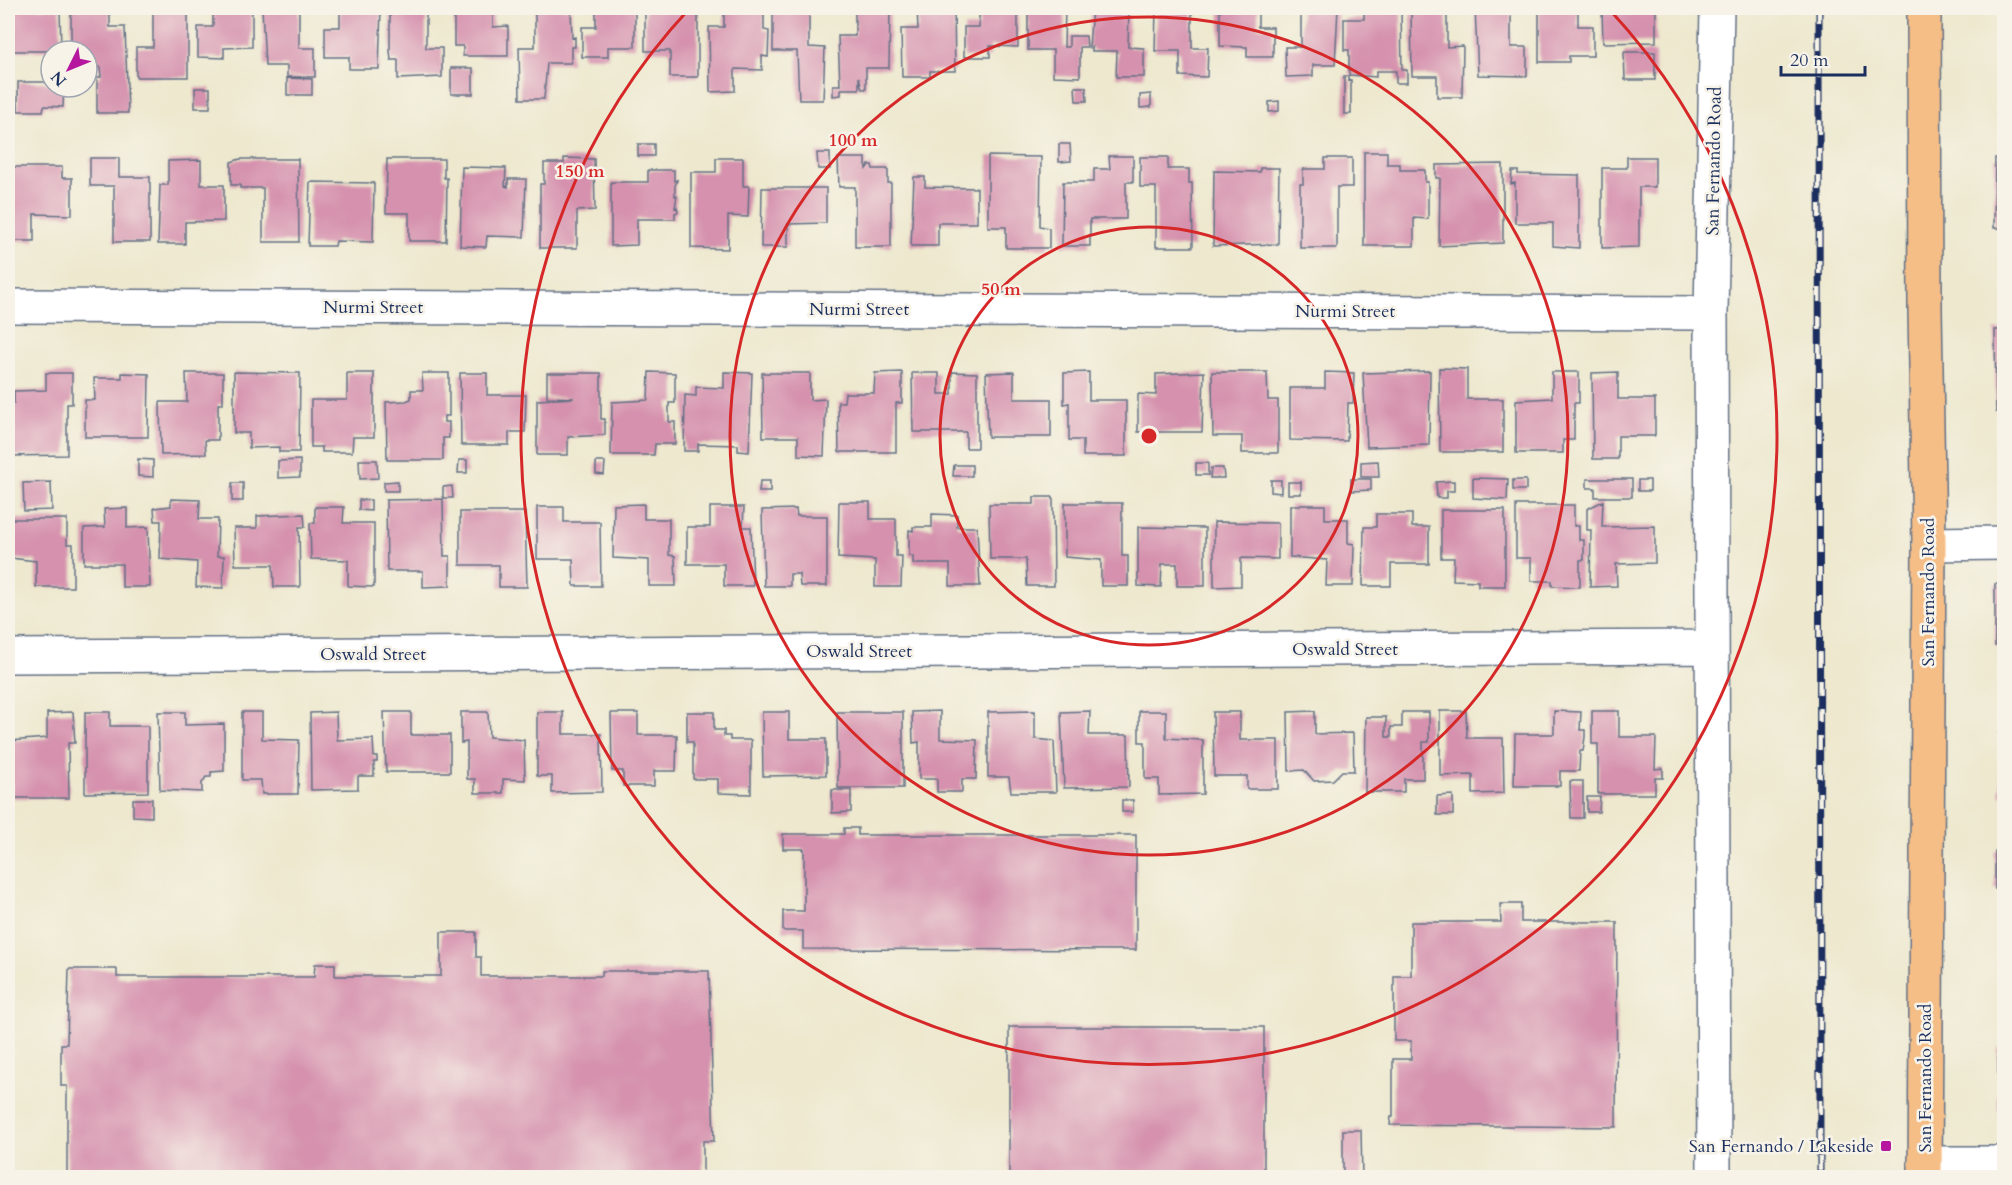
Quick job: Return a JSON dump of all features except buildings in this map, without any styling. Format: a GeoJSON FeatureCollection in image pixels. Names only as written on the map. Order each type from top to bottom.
{"type":"FeatureCollection","features":[{"type":"Feature","properties":{"kind":"main road","name":"San Fernando Road"},"geometry":{"type":"LineString","coordinates":[[1924,8],[1925,309],[1929,544],[1925,1170]]}},
{"type":"Feature","properties":{"kind":"street","name":"San Fernando Road"},"geometry":{"type":"LineString","coordinates":[[1714,1178],[1711,313],[1717,8]]}},
{"type":"Feature","properties":{"kind":"street","name":"Nurmi Street"},"geometry":{"type":"LineString","coordinates":[[8,306],[1711,313]]}},
{"type":"Feature","properties":{"kind":"street"},"geometry":{"type":"LineString","coordinates":[[1929,544],[2004,543]]}},
{"type":"Feature","properties":{"kind":"street","name":"Oswald Street"},"geometry":{"type":"LineString","coordinates":[[8,656],[1712,647]]}},
{"type":"Feature","properties":{"kind":"street"},"geometry":{"type":"LineString","coordinates":[[1925,1170],[2004,1163]]}},
{"type":"Feature","properties":{"kind":"railway"},"geometry":{"type":"LineString","coordinates":[[1819,8],[1820,1178]]}},
{"type":"Feature","properties":{"kind":"place","name":"San Fernando / Lakeside"},"geometry":{"type":"Point","coordinates":[1886,1146]}}]}
